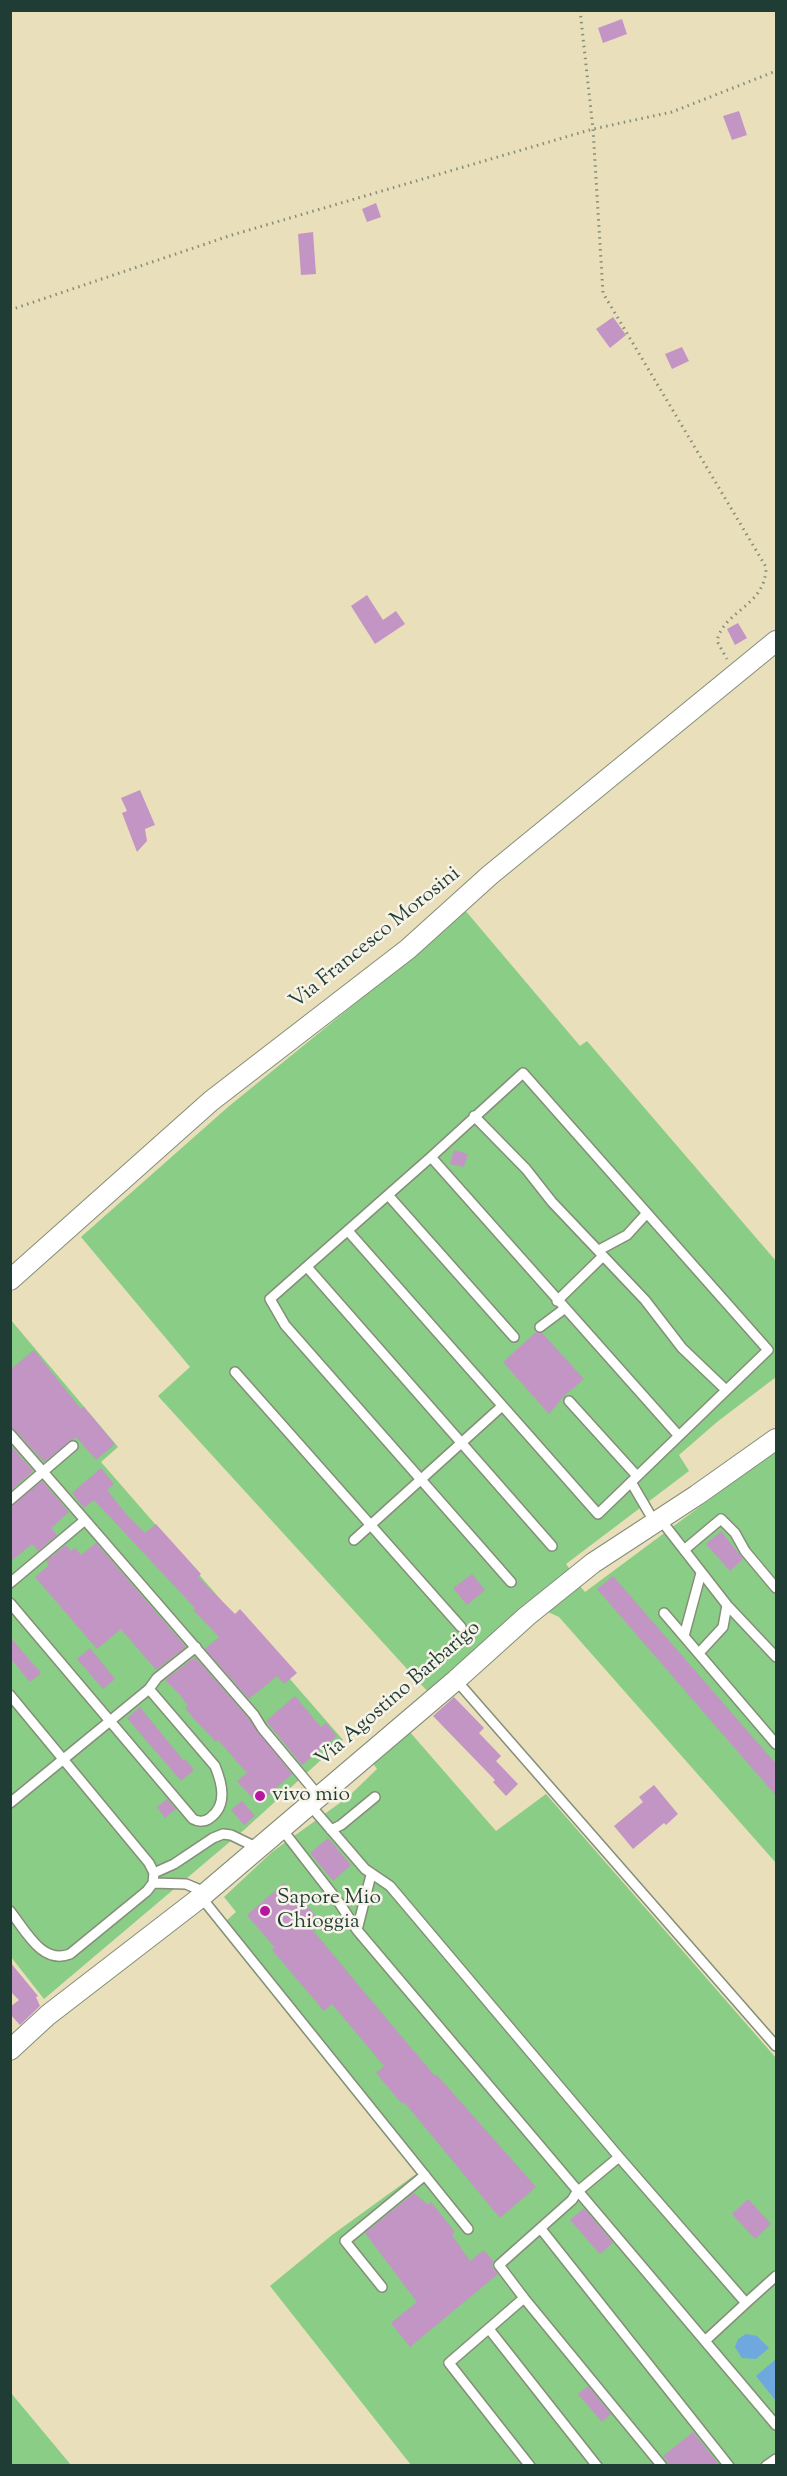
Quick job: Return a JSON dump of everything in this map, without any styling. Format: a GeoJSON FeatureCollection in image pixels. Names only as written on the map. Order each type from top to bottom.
{"type":"FeatureCollection","features":[{"type":"Feature","properties":{"kind":"street","name":"Via Francesco Morosini"},"geometry":{"type":"LineString","coordinates":[[10,1280],[211,1101],[408,949],[490,875],[777,641]]}},
{"type":"Feature","properties":{"kind":"street","name":"Via Agostino Barbarigo"},"geometry":{"type":"LineString","coordinates":[[10,2050],[48,2015],[203,1895],[456,1680],[527,1616],[585,1570],[777,1439]]}},
{"type":"Feature","properties":{"kind":"lane"},"geometry":{"type":"LineString","coordinates":[[348,1231],[501,1407],[598,1514],[768,1350],[523,1073],[270,1299],[285,1324],[511,1582]]}},
{"type":"Feature","properties":{"kind":"lane"},"geometry":{"type":"LineString","coordinates":[[474,1116],[526,1169],[552,1202],[645,1300],[682,1348],[726,1390]]}},
{"type":"Feature","properties":{"kind":"lane"},"geometry":{"type":"LineString","coordinates":[[431,1157],[679,1436]]}},
{"type":"Feature","properties":{"kind":"lane"},"geometry":{"type":"LineString","coordinates":[[388,1195],[514,1337]]}},
{"type":"Feature","properties":{"kind":"lane"},"geometry":{"type":"LineString","coordinates":[[557,1301],[601,1253],[627,1235],[647,1213]]}},
{"type":"Feature","properties":{"kind":"lane"},"geometry":{"type":"LineString","coordinates":[[307,1267],[552,1546]]}},
{"type":"Feature","properties":{"kind":"lane"},"geometry":{"type":"LineString","coordinates":[[540,1327],[564,1308]]}},
{"type":"Feature","properties":{"kind":"lane"},"geometry":{"type":"LineString","coordinates":[[236,1372],[461,1627]]}},
{"type":"Feature","properties":{"kind":"lane"},"geometry":{"type":"LineString","coordinates":[[569,1401],[634,1479],[658,1521],[727,1605],[777,1658]]}},
{"type":"Feature","properties":{"kind":"lane"},"geometry":{"type":"LineString","coordinates":[[354,1540],[501,1407]]}},
{"type":"Feature","properties":{"kind":"lane"},"geometry":{"type":"LineString","coordinates":[[10,1434],[254,1714],[314,1800],[331,1830],[371,1875],[390,1886],[746,2303]]}},
{"type":"Feature","properties":{"kind":"lane"},"geometry":{"type":"LineString","coordinates":[[10,1500],[73,1446]]}},
{"type":"Feature","properties":{"kind":"lane"},"geometry":{"type":"LineString","coordinates":[[684,1551],[721,1519],[735,1533],[745,1551],[777,1588]]}},
{"type":"Feature","properties":{"kind":"lane"},"geometry":{"type":"LineString","coordinates":[[10,1583],[84,1520]]}},
{"type":"Feature","properties":{"kind":"lane"},"geometry":{"type":"LineString","coordinates":[[684,1636],[701,1573]]}},
{"type":"Feature","properties":{"kind":"lane"},"geometry":{"type":"LineString","coordinates":[[10,1603],[193,1819],[208,1820],[218,1811],[222,1800],[220,1778],[215,1766],[149,1689]]}},
{"type":"Feature","properties":{"kind":"lane"},"geometry":{"type":"LineString","coordinates":[[699,1653],[723,1627],[727,1605]]}},
{"type":"Feature","properties":{"kind":"lane"},"geometry":{"type":"LineString","coordinates":[[664,1613],[777,1744]]}},
{"type":"Feature","properties":{"kind":"lane"},"geometry":{"type":"LineString","coordinates":[[10,1803],[111,1721],[149,1689],[157,1678],[196,1647]]}},
{"type":"Feature","properties":{"kind":"lane"},"geometry":{"type":"LineString","coordinates":[[456,1680],[777,2046]]}},
{"type":"Feature","properties":{"kind":"lane"},"geometry":{"type":"LineString","coordinates":[[10,1695],[149,1863],[154,1878]]}},
{"type":"Feature","properties":{"kind":"lane"},"geometry":{"type":"LineString","coordinates":[[331,1830],[341,1825],[375,1797]]}},
{"type":"Feature","properties":{"kind":"lane"},"geometry":{"type":"LineString","coordinates":[[281,1828],[340,1904],[357,1930],[777,2425]]}},
{"type":"Feature","properties":{"kind":"lane"},"geometry":{"type":"LineString","coordinates":[[10,1911],[39,1947],[49,1956],[61,1958],[70,1954],[147,1891],[154,1878],[213,1838],[223,1834],[231,1835],[258,1848]]}},
{"type":"Feature","properties":{"kind":"lane"},"geometry":{"type":"LineString","coordinates":[[357,1930],[371,1875]]}},
{"type":"Feature","properties":{"kind":"lane"},"geometry":{"type":"LineString","coordinates":[[154,1878],[186,1884],[203,1895],[468,2229]]}},
{"type":"Feature","properties":{"kind":"lane"},"geometry":{"type":"LineString","coordinates":[[619,2157],[577,2192],[572,2200],[499,2265],[662,2466]]}},
{"type":"Feature","properties":{"kind":"lane"},"geometry":{"type":"LineString","coordinates":[[382,2287],[345,2241],[424,2175]]}},
{"type":"Feature","properties":{"kind":"lane"},"geometry":{"type":"LineString","coordinates":[[540,2229],[729,2466]]}},
{"type":"Feature","properties":{"kind":"lane"},"geometry":{"type":"LineString","coordinates":[[706,2340],[777,2276]]}},
{"type":"Feature","properties":{"kind":"lane"},"geometry":{"type":"LineString","coordinates":[[524,2298],[449,2363],[531,2466]]}},
{"type":"Feature","properties":{"kind":"lane"},"geometry":{"type":"LineString","coordinates":[[489,2329],[597,2466]]}},
{"type":"Feature","properties":{"kind":"lane"},"geometry":{"type":"LineString","coordinates":[[766,2466],[777,2459]]}},
{"type":"Feature","properties":{"kind":"path"},"geometry":{"type":"LineString","coordinates":[[580,10],[593,129],[603,293],[766,567],[766,577],[753,601],[724,627],[717,641],[721,652],[737,673]]}},
{"type":"Feature","properties":{"kind":"path"},"geometry":{"type":"LineString","coordinates":[[10,310],[232,235],[593,129],[672,112],[777,71]]}},
{"type":"Feature","properties":{"kind":"green space"},"geometry":{"type":"Polygon","coordinates":[[[464,909],[580,1046],[587,1041],[776,1261],[776,1377],[717,1422],[679,1455],[689,1471],[566,1564],[571,1571],[429,1693],[158,1396],[190,1367],[81,1237],[228,1107],[432,941],[464,909]]]}},
{"type":"Feature","properties":{"kind":"green space"},"geometry":{"type":"Polygon","coordinates":[[[10,1319],[118,1447],[101,1462],[343,1740],[245,1829],[44,1999],[11,1957],[10,1319]]]}},
{"type":"Feature","properties":{"kind":"green space"},"geometry":{"type":"Polygon","coordinates":[[[776,1450],[776,1863],[559,1617],[548,1612],[580,1586],[585,1592],[776,1450]]]}},
{"type":"Feature","properties":{"kind":"green space"},"geometry":{"type":"Polygon","coordinates":[[[409,1731],[496,1831],[546,1794],[776,2058],[776,2465],[411,2465],[270,2286],[332,2235],[423,2169],[236,1938],[227,1920],[236,1912],[224,1897],[272,1852],[348,1797],[377,1769],[372,1762],[409,1731]]]}},
{"type":"Feature","properties":{"kind":"green space"},"geometry":{"type":"Polygon","coordinates":[[[11,2393],[71,2465],[11,2465],[11,2393]]]}},
{"type":"Feature","properties":{"kind":"water"},"geometry":{"type":"Polygon","coordinates":[[[746,2334],[757,2336],[769,2348],[756,2359],[742,2358],[735,2347],[738,2339],[746,2334]]]}},
{"type":"Feature","properties":{"kind":"water"},"geometry":{"type":"Polygon","coordinates":[[[776,2359],[776,2401],[756,2376],[776,2359]]]}},
{"type":"Feature","properties":{"kind":"building"},"geometry":{"type":"Polygon","coordinates":[[[622,19],[627,34],[603,43],[598,28],[622,19]]]}},
{"type":"Feature","properties":{"kind":"building"},"geometry":{"type":"Polygon","coordinates":[[[739,111],[747,135],[732,140],[723,116],[739,111]]]}},
{"type":"Feature","properties":{"kind":"building"},"geometry":{"type":"Polygon","coordinates":[[[376,203],[381,217],[367,222],[362,209],[376,203]]]}},
{"type":"Feature","properties":{"kind":"building"},"geometry":{"type":"Polygon","coordinates":[[[313,232],[316,274],[301,275],[298,234],[313,232]]]}},
{"type":"Feature","properties":{"kind":"building"},"geometry":{"type":"Polygon","coordinates":[[[613,317],[626,335],[610,348],[596,329],[613,317]]]}},
{"type":"Feature","properties":{"kind":"building"},"geometry":{"type":"Polygon","coordinates":[[[682,347],[689,361],[672,369],[665,354],[682,347]]]}},
{"type":"Feature","properties":{"kind":"building"},"geometry":{"type":"Polygon","coordinates":[[[367,595],[383,620],[396,611],[405,624],[375,644],[351,606],[367,595]]]}},
{"type":"Feature","properties":{"kind":"building"},"geometry":{"type":"Polygon","coordinates":[[[738,623],[747,638],[735,645],[727,629],[738,623]]]}},
{"type":"Feature","properties":{"kind":"building"},"geometry":{"type":"Polygon","coordinates":[[[140,790],[155,825],[145,829],[147,841],[137,852],[122,813],[127,811],[121,798],[140,790]]]}},
{"type":"Feature","properties":{"kind":"building"},"geometry":{"type":"Polygon","coordinates":[[[454,1150],[468,1154],[464,1167],[450,1164],[454,1150]]]}},
{"type":"Feature","properties":{"kind":"building"},"geometry":{"type":"Polygon","coordinates":[[[536,1332],[542,1333],[584,1379],[564,1396],[549,1414],[503,1362],[536,1332]]]}},
{"type":"Feature","properties":{"kind":"building"},"geometry":{"type":"Polygon","coordinates":[[[34,1350],[81,1409],[84,1407],[115,1444],[96,1460],[76,1437],[44,1462],[10,1427],[10,1370],[34,1350]]]}},
{"type":"Feature","properties":{"kind":"building"},"geometry":{"type":"Polygon","coordinates":[[[10,1445],[33,1471],[10,1491],[10,1445]]]}},
{"type":"Feature","properties":{"kind":"building"},"geometry":{"type":"Polygon","coordinates":[[[101,1468],[114,1484],[107,1490],[127,1515],[145,1533],[156,1524],[201,1574],[198,1577],[235,1614],[240,1609],[297,1673],[284,1684],[277,1676],[249,1699],[205,1649],[219,1637],[193,1610],[195,1608],[94,1500],[84,1508],[72,1493],[101,1468]]]}},
{"type":"Feature","properties":{"kind":"building"},"geometry":{"type":"Polygon","coordinates":[[[42,1481],[69,1512],[51,1528],[57,1535],[38,1551],[32,1544],[10,1562],[10,1507],[42,1481]]]}},
{"type":"Feature","properties":{"kind":"building"},"geometry":{"type":"Polygon","coordinates":[[[721,1531],[743,1559],[730,1571],[706,1544],[721,1531]]]}},
{"type":"Feature","properties":{"kind":"building"},"geometry":{"type":"Polygon","coordinates":[[[96,1543],[186,1647],[156,1670],[121,1629],[97,1649],[35,1577],[49,1565],[46,1561],[66,1545],[71,1551],[75,1548],[81,1555],[96,1543]]]}},
{"type":"Feature","properties":{"kind":"building"},"geometry":{"type":"Polygon","coordinates":[[[472,1574],[485,1590],[467,1605],[453,1588],[472,1574]]]}},
{"type":"Feature","properties":{"kind":"building"},"geometry":{"type":"Polygon","coordinates":[[[613,1576],[777,1765],[777,1797],[597,1589],[613,1576]]]}},
{"type":"Feature","properties":{"kind":"building"},"geometry":{"type":"Polygon","coordinates":[[[10,1637],[41,1673],[30,1682],[10,1658],[10,1637]]]}},
{"type":"Feature","properties":{"kind":"building"},"geometry":{"type":"Polygon","coordinates":[[[90,1648],[115,1679],[103,1689],[77,1659],[90,1648]]]}},
{"type":"Feature","properties":{"kind":"building"},"geometry":{"type":"Polygon","coordinates":[[[195,1657],[249,1719],[292,1774],[258,1804],[237,1781],[247,1773],[218,1740],[216,1742],[194,1719],[185,1708],[188,1706],[180,1695],[165,1680],[195,1657]]]}},
{"type":"Feature","properties":{"kind":"building"},"geometry":{"type":"Polygon","coordinates":[[[295,1696],[321,1727],[326,1723],[337,1736],[302,1765],[266,1721],[295,1696]]]}},
{"type":"Feature","properties":{"kind":"building"},"geometry":{"type":"Polygon","coordinates":[[[454,1697],[484,1728],[479,1733],[501,1756],[496,1761],[518,1784],[506,1796],[493,1782],[495,1780],[433,1716],[454,1697]]]}},
{"type":"Feature","properties":{"kind":"building"},"geometry":{"type":"Polygon","coordinates":[[[140,1707],[183,1760],[185,1759],[194,1770],[181,1781],[127,1718],[140,1707]]]}},
{"type":"Feature","properties":{"kind":"building"},"geometry":{"type":"Polygon","coordinates":[[[654,1785],[678,1814],[633,1849],[614,1826],[643,1802],[639,1797],[654,1785]]]}},
{"type":"Feature","properties":{"kind":"building"},"geometry":{"type":"Polygon","coordinates":[[[167,1799],[176,1809],[165,1818],[157,1807],[167,1799]]]}},
{"type":"Feature","properties":{"kind":"building"},"geometry":{"type":"Polygon","coordinates":[[[242,1801],[255,1816],[244,1825],[231,1810],[242,1801]]]}},
{"type":"Feature","properties":{"kind":"building"},"geometry":{"type":"Polygon","coordinates":[[[328,1838],[351,1865],[333,1881],[310,1853],[328,1838]]]}},
{"type":"Feature","properties":{"kind":"building"},"geometry":{"type":"Polygon","coordinates":[[[284,1883],[300,1903],[303,1901],[315,1915],[306,1922],[435,2076],[437,2075],[536,2187],[500,2218],[404,2102],[402,2104],[376,2073],[384,2066],[332,2004],[324,2011],[272,1950],[275,1948],[247,1915],[284,1883]]]}},
{"type":"Feature","properties":{"kind":"building"},"geometry":{"type":"Polygon","coordinates":[[[10,1962],[38,1996],[36,1997],[40,2006],[20,2025],[10,2014],[10,2007],[19,2000],[10,1991],[10,1962]]]}},
{"type":"Feature","properties":{"kind":"building"},"geometry":{"type":"Polygon","coordinates":[[[414,2193],[428,2205],[431,2202],[455,2232],[452,2235],[470,2261],[484,2250],[493,2261],[492,2267],[498,2274],[410,2347],[391,2323],[417,2302],[365,2233],[414,2193]]]}},
{"type":"Feature","properties":{"kind":"building"},"geometry":{"type":"Polygon","coordinates":[[[748,2199],[771,2224],[755,2239],[732,2214],[748,2199]]]}},
{"type":"Feature","properties":{"kind":"building"},"geometry":{"type":"Polygon","coordinates":[[[584,2208],[613,2243],[600,2254],[570,2220],[584,2208]]]}},
{"type":"Feature","properties":{"kind":"building"},"geometry":{"type":"Polygon","coordinates":[[[588,2386],[611,2414],[602,2422],[578,2394],[588,2386]]]}},
{"type":"Feature","properties":{"kind":"building"},"geometry":{"type":"Polygon","coordinates":[[[693,2432],[720,2466],[671,2466],[663,2456],[693,2432]]]}},
{"type":"Feature","properties":{"kind":"place","name":"vivo mio"},"geometry":{"type":"Point","coordinates":[260,1796]}},
{"type":"Feature","properties":{"kind":"place","name":"Sapore Mio Chioggia"},"geometry":{"type":"Point","coordinates":[265,1911]}}]}
